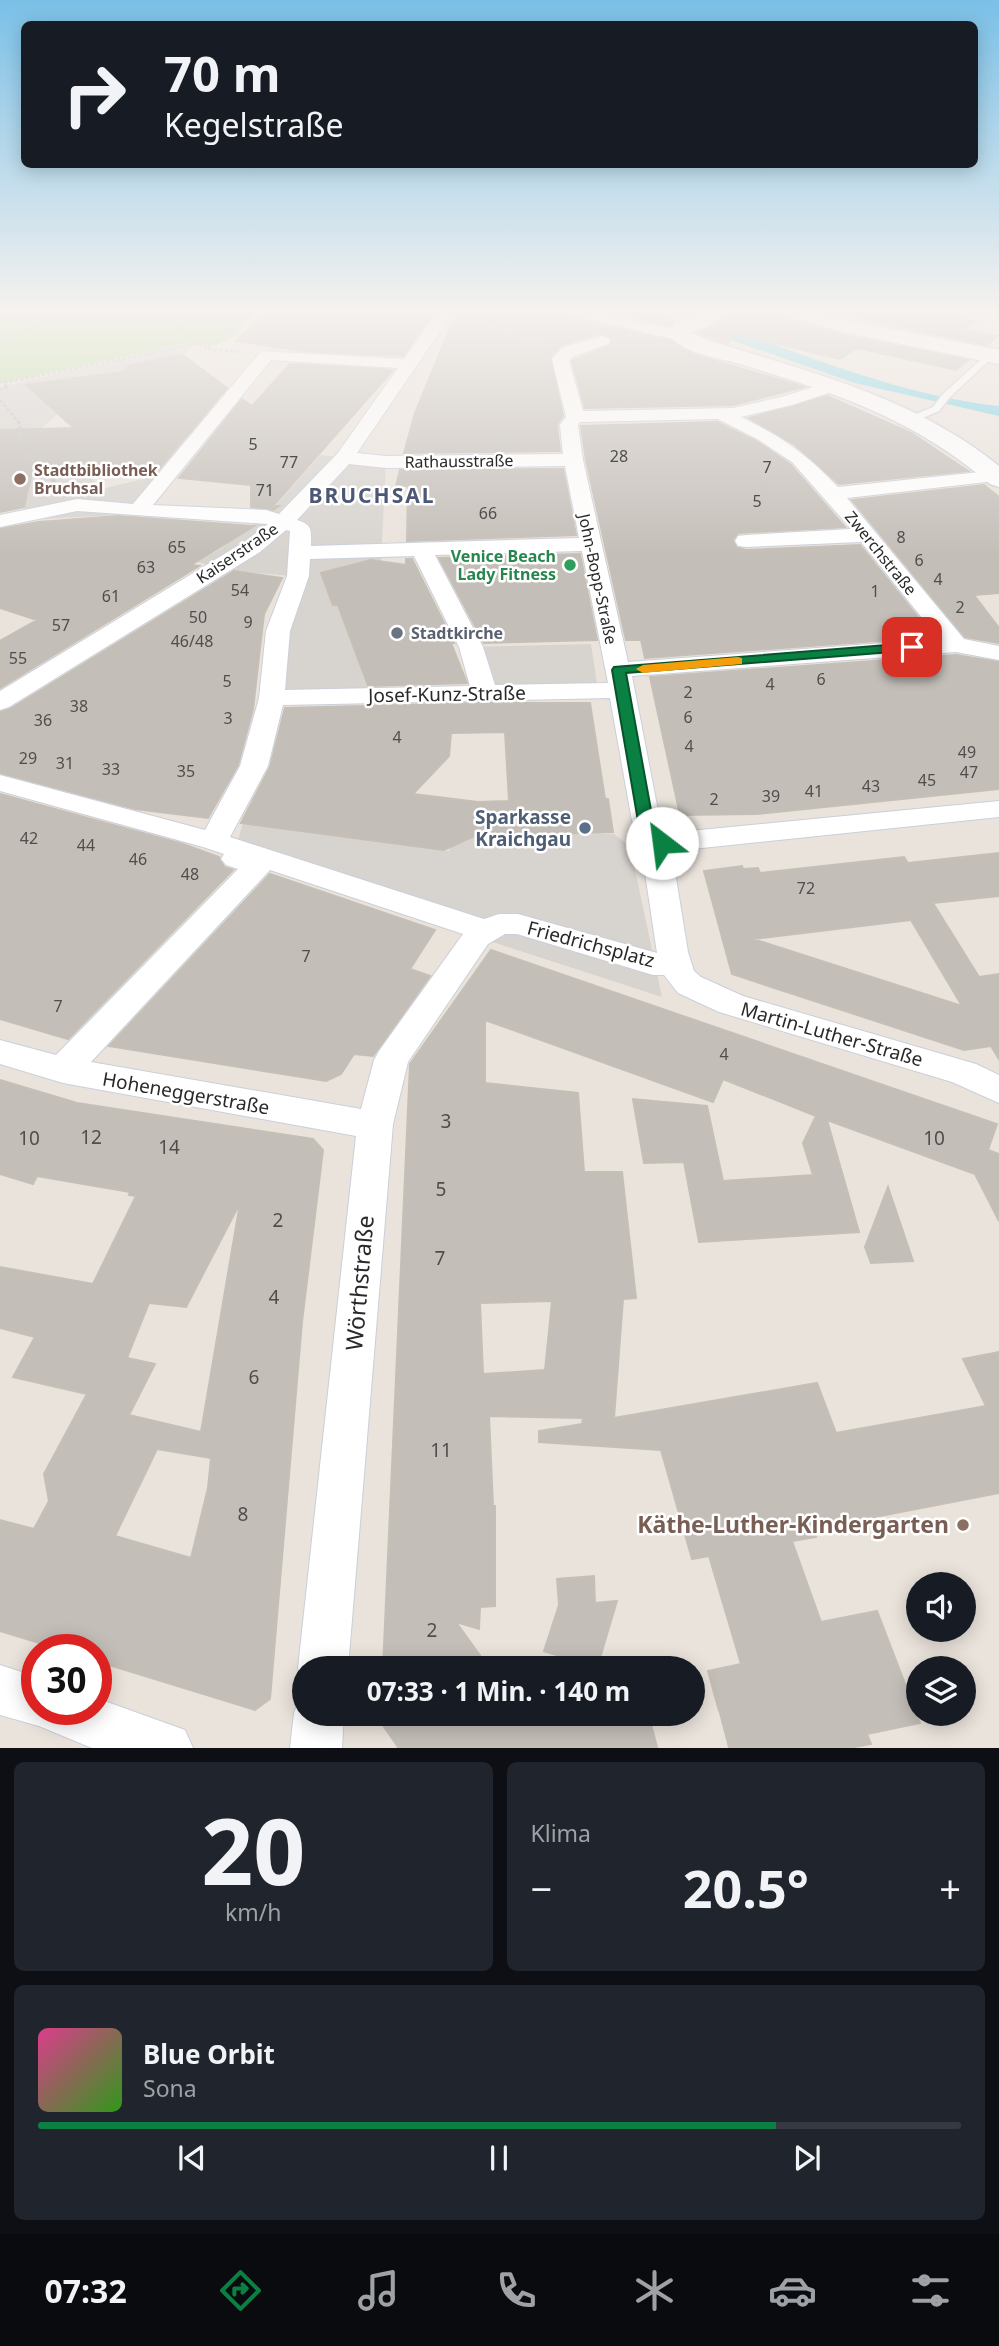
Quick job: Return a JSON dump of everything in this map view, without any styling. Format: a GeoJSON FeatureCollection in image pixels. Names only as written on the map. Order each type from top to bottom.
{"type":"FeatureCollection","features":[{"type":"Feature","properties":{"kind":"street"},"geometry":{"type":"LineString","coordinates":[[138,511],[236,393]]}},
{"type":"Feature","properties":{"kind":"street","name":"Kaiserstraße"},"geometry":{"type":"LineString","coordinates":[[0,702],[252,547],[283,522],[344,458],[389,393]]}},
{"type":"Feature","properties":{"kind":"street","name":"John-Bopp-Straße"},"geometry":{"type":"LineString","coordinates":[[569,393],[575,416],[569,425],[573,460],[620,680],[646,821],[662,843]]}},
{"type":"Feature","properties":{"kind":"street"},"geometry":{"type":"LineString","coordinates":[[575,416],[722,414],[786,401],[812,393]]}},
{"type":"Feature","properties":{"kind":"street"},"geometry":{"type":"LineString","coordinates":[[848,393],[912,419],[961,448],[997,477]]}},
{"type":"Feature","properties":{"kind":"street","name":"Zwerchstraße"},"geometry":{"type":"LineString","coordinates":[[722,414],[764,435],[799,458],[833,494],[956,645]]}},
{"type":"Feature","properties":{"kind":"street","name":"Rathausstraße"},"geometry":{"type":"LineString","coordinates":[[344,458],[386,462],[573,460]]}},
{"type":"Feature","properties":{"kind":"street","name":"Zwerchstraße"},"geometry":{"type":"LineString","coordinates":[[833,494],[997,477]]}},
{"type":"Feature","properties":{"kind":"street"},"geometry":{"type":"LineString","coordinates":[[0,521],[77,505],[138,511],[266,516],[301,528],[299,565],[278,631],[272,698],[254,766],[224,846]]}},
{"type":"Feature","properties":{"kind":"street"},"geometry":{"type":"LineString","coordinates":[[746,541],[864,535]]}},
{"type":"Feature","properties":{"kind":"street"},"geometry":{"type":"LineString","coordinates":[[299,565],[421,549],[589,544]]}},
{"type":"Feature","properties":{"kind":"street"},"geometry":{"type":"LineString","coordinates":[[421,549],[471,647],[485,694]]}},
{"type":"Feature","properties":{"kind":"street","name":"Josef-Kunz-Straße"},"geometry":{"type":"LineString","coordinates":[[272,698],[485,694],[956,645],[999,653]]}},
{"type":"Feature","properties":{"kind":"street"},"geometry":{"type":"LineString","coordinates":[[0,783],[224,846],[231,858],[259,864],[64,1070]]}},
{"type":"Feature","properties":{"kind":"street"},"geometry":{"type":"LineString","coordinates":[[662,843],[999,809]]}},
{"type":"Feature","properties":{"kind":"street","name":"Friedrichsplatz"},"geometry":{"type":"LineString","coordinates":[[224,846],[485,930],[499,925],[519,924],[653,964],[676,965],[657,853],[662,843]]}},
{"type":"Feature","properties":{"kind":"street","name":"Wörthstraße"},"geometry":{"type":"LineString","coordinates":[[324,1656],[375,1124],[391,1060],[477,937],[485,930]]}},
{"type":"Feature","properties":{"kind":"street","name":"Martin-Luther-Straße"},"geometry":{"type":"LineString","coordinates":[[676,965],[680,975],[696,990],[731,1004],[964,1073],[999,1090]]}},
{"type":"Feature","properties":{"kind":"street","name":"Hoheneggerstraße"},"geometry":{"type":"LineString","coordinates":[[0,1052],[64,1070],[330,1119],[375,1124]]}},
{"type":"Feature","properties":{"kind":"street"},"geometry":{"type":"LineString","coordinates":[[0,1690],[21,1697]]}},
{"type":"Feature","properties":{"kind":"street"},"geometry":{"type":"LineString","coordinates":[[101,1725],[167,1748]]}},
{"type":"Feature","properties":{"kind":"street"},"geometry":{"type":"LineString","coordinates":[[316,1748],[318,1726]]}},
{"type":"Feature","properties":{"kind":"lane"},"geometry":{"type":"LineString","coordinates":[[912,419],[936,409],[950,393]]}},
{"type":"Feature","properties":{"kind":"path"},"geometry":{"type":"LineString","coordinates":[[0,400],[20,424],[22,449]]}},
{"type":"Feature","properties":{"kind":"path"},"geometry":{"type":"LineString","coordinates":[[28,455],[77,505]]}},
{"type":"Feature","properties":{"kind":"shaded area"},"geometry":{"type":"Polygon","coordinates":[[[0,393],[35,393],[58,414],[26,441],[81,468],[102,489],[155,476],[191,436],[167,433],[182,410],[217,414],[137,514],[3,521],[10,512],[24,511],[33,469],[3,430],[0,430],[0,393]]]}},
{"type":"Feature","properties":{"kind":"shaded area"},"geometry":{"type":"Polygon","coordinates":[[[320,455],[386,462],[381,561],[326,586],[332,604],[338,605],[370,696],[268,698],[292,576],[234,571],[197,562],[220,549],[270,512],[320,455]]]}},
{"type":"Feature","properties":{"kind":"shaded area"},"geometry":{"type":"Polygon","coordinates":[[[591,644],[598,691],[485,693],[471,647],[591,644]]]}},
{"type":"Feature","properties":{"kind":"shaded area"},"geometry":{"type":"Polygon","coordinates":[[[243,823],[449,851],[452,843],[467,840],[470,835],[614,834],[630,846],[662,997],[477,937],[235,850],[243,823]]]}},
{"type":"Feature","properties":{"kind":"water"},"geometry":{"type":"Polygon","coordinates":[[[897,393],[924,393],[999,406],[999,416],[897,393]]]}},
{"type":"Feature","properties":{"kind":"building"},"geometry":{"type":"Polygon","coordinates":[[[34,393],[223,393],[154,475],[34,464],[24,507],[0,512],[0,430],[74,428],[34,393]]]}},
{"type":"Feature","properties":{"kind":"building"},"geometry":{"type":"Polygon","coordinates":[[[264,393],[373,393],[273,506],[279,506],[273,510],[251,507],[251,485],[179,478],[242,399],[252,406],[264,393]]]}},
{"type":"Feature","properties":{"kind":"building"},"geometry":{"type":"Polygon","coordinates":[[[423,393],[558,393],[563,416],[557,425],[560,451],[404,453],[423,393]]]}},
{"type":"Feature","properties":{"kind":"building"},"geometry":{"type":"Polygon","coordinates":[[[581,393],[782,393],[733,405],[585,408],[581,393]]]}},
{"type":"Feature","properties":{"kind":"building"},"geometry":{"type":"Polygon","coordinates":[[[827,396],[911,433],[968,471],[839,484],[795,445],[749,418],[827,396]]]}},
{"type":"Feature","properties":{"kind":"building"},"geometry":{"type":"Polygon","coordinates":[[[717,422],[756,441],[790,464],[845,527],[738,533],[733,540],[736,547],[746,550],[860,545],[934,637],[645,658],[641,640],[626,640],[586,460],[581,426],[717,422]]]}},
{"type":"Feature","properties":{"kind":"building"},"geometry":{"type":"Polygon","coordinates":[[[563,469],[576,535],[407,541],[408,486],[396,486],[400,470],[563,469]]]}},
{"type":"Feature","properties":{"kind":"building"},"geometry":{"type":"Polygon","coordinates":[[[984,485],[999,497],[999,593],[974,595],[999,628],[999,643],[965,637],[852,500],[984,485]]]}},
{"type":"Feature","properties":{"kind":"building"},"geometry":{"type":"Polygon","coordinates":[[[118,516],[254,526],[191,565],[199,566],[0,688],[0,641],[37,620],[0,608],[0,529],[39,522],[118,516]]]}},
{"type":"Feature","properties":{"kind":"building"},"geometry":{"type":"Polygon","coordinates":[[[580,554],[597,640],[484,643],[439,558],[580,554]]]}},
{"type":"Feature","properties":{"kind":"building","name":"Stadtkirche"},"geometry":{"type":"Polygon","coordinates":[[[406,559],[412,559],[454,643],[451,643],[467,683],[368,686],[338,605],[333,605],[321,573],[371,560],[406,565],[406,559]]]}},
{"type":"Feature","properties":{"kind":"building"},"geometry":{"type":"Polygon","coordinates":[[[234,571],[282,578],[264,614],[253,709],[238,765],[208,818],[135,809],[0,773],[0,712],[10,709],[234,571]]]}},
{"type":"Feature","properties":{"kind":"building"},"geometry":{"type":"Polygon","coordinates":[[[956,655],[999,662],[999,789],[757,814],[680,815],[650,677],[956,655]]]}},
{"type":"Feature","properties":{"kind":"building"},"geometry":{"type":"Polygon","coordinates":[[[590,703],[613,832],[472,837],[444,850],[241,823],[270,767],[285,708],[590,703]],[[505,732],[451,733],[449,756],[413,794],[478,802],[509,801],[505,732]]]}},
{"type":"Feature","properties":{"kind":"building"},"geometry":{"type":"Polygon","coordinates":[[[0,794],[183,844],[219,857],[224,867],[233,870],[68,1039],[0,1019],[0,794]]]}},
{"type":"Feature","properties":{"kind":"building"},"geometry":{"type":"Polygon","coordinates":[[[999,853],[999,896],[933,903],[979,977],[999,974],[999,1059],[991,1046],[964,1050],[732,974],[704,871],[742,866],[743,869],[758,868],[760,873],[904,857],[908,863],[999,853]],[[911,920],[753,939],[962,1006],[911,920]]]}},
{"type":"Feature","properties":{"kind":"building"},"geometry":{"type":"Polygon","coordinates":[[[270,874],[435,930],[410,969],[430,976],[373,1056],[354,1054],[341,1074],[326,1081],[109,1046],[270,874]]]}},
{"type":"Feature","properties":{"kind":"building"},"geometry":{"type":"Polygon","coordinates":[[[491,950],[997,1124],[988,1150],[999,1154],[999,1221],[975,1174],[827,1120],[859,1232],[699,1242],[684,1162],[644,1163],[633,1099],[707,1106],[723,1181],[813,1175],[803,1143],[816,1116],[723,1079],[713,1102],[485,1020],[485,1083],[578,1093],[584,1172],[622,1172],[636,1298],[623,1299],[614,1418],[817,1383],[836,1433],[986,1406],[963,1359],[999,1352],[999,1493],[813,1529],[816,1537],[792,1541],[821,1622],[877,1611],[906,1687],[906,1726],[867,1734],[871,1744],[854,1747],[729,1747],[720,1713],[727,1713],[719,1711],[708,1671],[741,1664],[709,1556],[692,1559],[661,1450],[539,1442],[539,1431],[582,1424],[583,1418],[489,1416],[495,1506],[495,1606],[480,1607],[479,1629],[456,1622],[480,1656],[384,1656],[410,1064],[491,950]],[[552,1301],[480,1303],[483,1374],[545,1370],[552,1301]]]}},
{"type":"Feature","properties":{"kind":"building"},"geometry":{"type":"Polygon","coordinates":[[[0,1080],[77,1103],[313,1139],[323,1150],[302,1322],[270,1699],[255,1710],[112,1666],[112,1634],[21,1634],[21,1637],[0,1631],[0,1520],[34,1529],[49,1501],[44,1474],[87,1394],[13,1377],[35,1337],[0,1328],[0,1267],[93,1284],[136,1196],[129,1195],[130,1192],[37,1176],[33,1184],[0,1174],[0,1080]],[[240,1203],[186,1307],[149,1303],[127,1358],[155,1364],[129,1415],[201,1432],[240,1203]],[[157,1449],[115,1536],[191,1558],[208,1488],[211,1458],[157,1449]]]}},
{"type":"Feature","properties":{"kind":"building"},"geometry":{"type":"Polygon","coordinates":[[[888,1187],[913,1261],[871,1263],[865,1247],[888,1187]]]}},
{"type":"Feature","properties":{"kind":"building"},"geometry":{"type":"Polygon","coordinates":[[[594,1576],[595,1603],[617,1601],[601,1656],[560,1656],[544,1651],[559,1605],[557,1579],[594,1576]]]}},
{"type":"Feature","properties":{"kind":"building"},"geometry":{"type":"Polygon","coordinates":[[[383,1726],[651,1726],[657,1747],[398,1747],[383,1726]]]}},
{"type":"Feature","properties":{"kind":"slow traffic"},"geometry":{"type":"LineString","coordinates":[[643,669],[738,661]]}},
{"type":"Feature","properties":{"kind":"place","name":"Stadtbibliothek Bruchsal"},"geometry":{"type":"Point","coordinates":[20,479]}},
{"type":"Feature","properties":{"kind":"place","name":"Venice Beach Lady Fitness"},"geometry":{"type":"Point","coordinates":[570,565]}},
{"type":"Feature","properties":{"kind":"place","name":"Stadtkirche"},"geometry":{"type":"Point","coordinates":[397,633]}},
{"type":"Feature","properties":{"kind":"place","name":"Sparkasse Kraichgau"},"geometry":{"type":"Point","coordinates":[585,828]}},
{"type":"Feature","properties":{"kind":"place","name":"Käthe-Luther-Kindergarten"},"geometry":{"type":"Point","coordinates":[963,1525]}},
{"type":"Feature","properties":{"kind":"district","name":"BRUCHSAL"},"geometry":{"type":"Point","coordinates":[372,496]}},
{"type":"Feature","properties":{"kind":"route"},"geometry":{"type":"LineString","coordinates":[[662,843],[646,821],[618,670],[912,647]]}}]}
